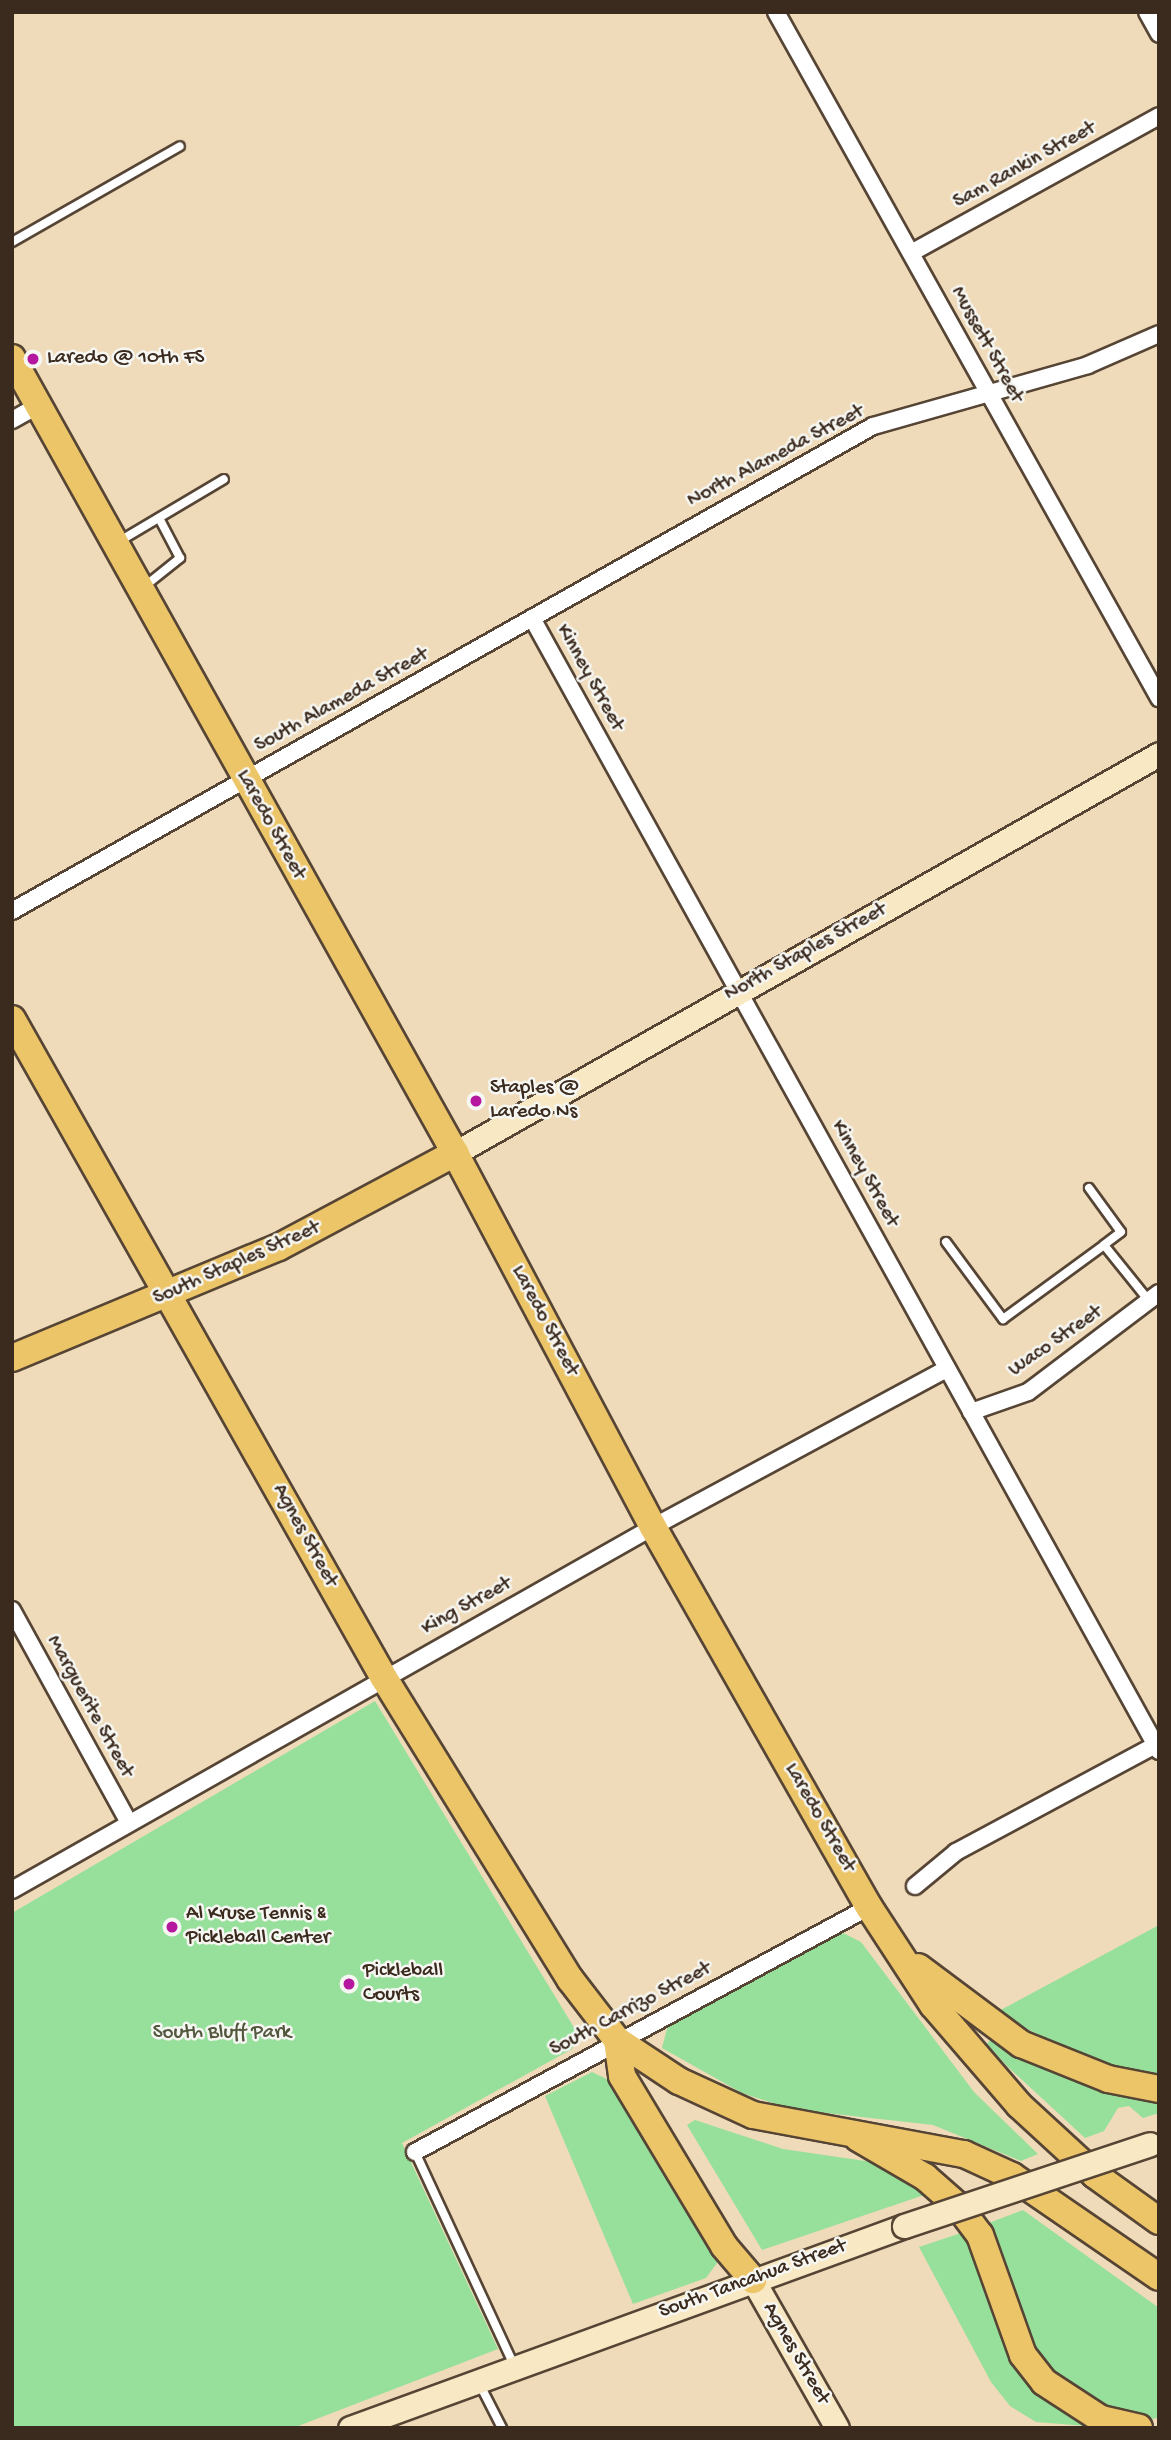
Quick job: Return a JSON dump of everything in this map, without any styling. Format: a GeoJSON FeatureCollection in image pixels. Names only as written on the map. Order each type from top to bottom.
{"type":"FeatureCollection","features":[{"type":"Feature","properties":{"kind":"main road","name":"Laredo Street"},"geometry":{"type":"LineString","coordinates":[[12,358],[244,780],[455,1153],[653,1527],[894,1947],[933,2005],[1019,2105],[1095,2175],[1159,2221]]}},
{"type":"Feature","properties":{"kind":"main road","name":"North Staples Street"},"geometry":{"type":"LineString","coordinates":[[455,1153],[1159,754]]}},
{"type":"Feature","properties":{"kind":"main road","name":"Agnes Street"},"geometry":{"type":"LineString","coordinates":[[12,1019],[384,1678],[570,1979],[617,2039]]}},
{"type":"Feature","properties":{"kind":"main road","name":"South Staples Street"},"geometry":{"type":"LineString","coordinates":[[12,1358],[169,1296],[324,1225],[455,1153]]}},
{"type":"Feature","properties":{"kind":"main road"},"geometry":{"type":"LineString","coordinates":[[894,1947],[1021,2045],[1108,2079],[1159,2089]]}},
{"type":"Feature","properties":{"kind":"main road"},"geometry":{"type":"LineString","coordinates":[[617,2039],[713,2100],[753,2115],[850,2133],[911,2140],[1000,2171],[1159,2277]]}},
{"type":"Feature","properties":{"kind":"main road"},"geometry":{"type":"LineString","coordinates":[[617,2039],[622,2076],[723,2246],[753,2280]]}},
{"type":"Feature","properties":{"kind":"main road"},"geometry":{"type":"LineString","coordinates":[[850,2133],[925,2177],[958,2206],[980,2235],[1018,2345],[1044,2382],[1101,2419],[1139,2428]]}},
{"type":"Feature","properties":{"kind":"main road","name":"South Tancahua Street"},"geometry":{"type":"LineString","coordinates":[[350,2428],[904,2226],[1154,2143]]}},
{"type":"Feature","properties":{"kind":"main road","name":"Agnes Street"},"geometry":{"type":"LineString","coordinates":[[753,2280],[837,2428]]}},
{"type":"Feature","properties":{"kind":"street","name":"Mussett Street"},"geometry":{"type":"LineString","coordinates":[[776,12],[1159,698]]}},
{"type":"Feature","properties":{"kind":"street"},"geometry":{"type":"LineString","coordinates":[[1147,12],[1159,34]]}},
{"type":"Feature","properties":{"kind":"street","name":"Sam Rankin Street"},"geometry":{"type":"LineString","coordinates":[[911,253],[1159,116]]}},
{"type":"Feature","properties":{"kind":"street","name":"North Alameda Street"},"geometry":{"type":"LineString","coordinates":[[582,588],[873,426],[1088,365],[1159,334]]}},
{"type":"Feature","properties":{"kind":"street"},"geometry":{"type":"LineString","coordinates":[[12,420],[39,405]]}},
{"type":"Feature","properties":{"kind":"street","name":"South Alameda Street"},"geometry":{"type":"LineString","coordinates":[[12,911],[582,588]]}},
{"type":"Feature","properties":{"kind":"street","name":"Kinney Street"},"geometry":{"type":"LineString","coordinates":[[532,618],[1157,1746]]}},
{"type":"Feature","properties":{"kind":"street","name":"Waco Street"},"geometry":{"type":"LineString","coordinates":[[971,1412],[1028,1392],[1154,1297]]}},
{"type":"Feature","properties":{"kind":"street","name":"King Street"},"geometry":{"type":"LineString","coordinates":[[12,1890],[653,1527],[947,1369]]}},
{"type":"Feature","properties":{"kind":"street","name":"Marguerite Street"},"geometry":{"type":"LineString","coordinates":[[14,1618],[129,1823]]}},
{"type":"Feature","properties":{"kind":"street"},"geometry":{"type":"LineString","coordinates":[[915,1886],[956,1852],[1157,1746]]}},
{"type":"Feature","properties":{"kind":"street","name":"South Carrizo Street"},"geometry":{"type":"LineString","coordinates":[[415,2152],[617,2039],[870,1907]]}},
{"type":"Feature","properties":{"kind":"lane"},"geometry":{"type":"LineString","coordinates":[[12,242],[180,146]]}},
{"type":"Feature","properties":{"kind":"lane"},"geometry":{"type":"LineString","coordinates":[[115,544],[224,480]]}},
{"type":"Feature","properties":{"kind":"lane"},"geometry":{"type":"LineString","coordinates":[[140,589],[180,558],[159,518]]}},
{"type":"Feature","properties":{"kind":"lane"},"geometry":{"type":"LineString","coordinates":[[946,1242],[1003,1319],[1121,1232],[1089,1188]]}},
{"type":"Feature","properties":{"kind":"lane"},"geometry":{"type":"LineString","coordinates":[[1104,1245],[1154,1297]]}},
{"type":"Feature","properties":{"kind":"lane"},"geometry":{"type":"LineString","coordinates":[[415,2152],[514,2366]]}},
{"type":"Feature","properties":{"kind":"lane"},"geometry":{"type":"LineString","coordinates":[[478,2380],[502,2428]]}},
{"type":"Feature","properties":{"kind":"green space","name":"South Bluff Park"},"geometry":{"type":"Polygon","coordinates":[[[375,1701],[578,2034],[572,2049],[402,2143],[498,2349],[293,2428],[12,2428],[12,1913],[375,1701]]]}},
{"type":"Feature","properties":{"kind":"green space"},"geometry":{"type":"Polygon","coordinates":[[[1159,1925],[1159,2076],[1090,2060],[995,2013],[1159,1925]]]}},
{"type":"Feature","properties":{"kind":"green space"},"geometry":{"type":"Polygon","coordinates":[[[843,1933],[861,1942],[974,2092],[1038,2154],[1021,2161],[933,2125],[791,2109],[742,2093],[662,2048],[668,2025],[843,1933]]]}},
{"type":"Feature","properties":{"kind":"green space"},"geometry":{"type":"Polygon","coordinates":[[[993,2037],[1159,2097],[1159,2113],[1143,2118],[1129,2106],[1118,2108],[1104,2131],[1085,2138],[1007,2066],[987,2044],[993,2037]]]}},
{"type":"Feature","properties":{"kind":"green space"},"geometry":{"type":"Polygon","coordinates":[[[592,2072],[611,2081],[715,2250],[717,2263],[706,2278],[633,2304],[545,2096],[592,2072]]]}},
{"type":"Feature","properties":{"kind":"green space"},"geometry":{"type":"Polygon","coordinates":[[[695,2120],[783,2149],[879,2163],[933,2192],[762,2250],[687,2125],[695,2120]]]}},
{"type":"Feature","properties":{"kind":"green space"},"geometry":{"type":"Polygon","coordinates":[[[1023,2210],[1159,2308],[1159,2417],[1147,2421],[1116,2414],[1058,2381],[1033,2351],[986,2224],[1023,2210]]]}},
{"type":"Feature","properties":{"kind":"green space"},"geometry":{"type":"Polygon","coordinates":[[[970,2230],[1012,2351],[1111,2428],[1036,2422],[1010,2406],[991,2382],[919,2247],[970,2230]]]}},
{"type":"Feature","properties":{"kind":"place","name":"Laredo @ 10th FS"},"geometry":{"type":"Point","coordinates":[33,359]}},
{"type":"Feature","properties":{"kind":"place","name":"Staples @ Laredo Ns"},"geometry":{"type":"Point","coordinates":[476,1101]}},
{"type":"Feature","properties":{"kind":"place","name":"Al Kruse Tennis & Pickleball Center"},"geometry":{"type":"Point","coordinates":[172,1927]}},
{"type":"Feature","properties":{"kind":"place","name":"Pickleball Courts"},"geometry":{"type":"Point","coordinates":[349,1984]}}]}
